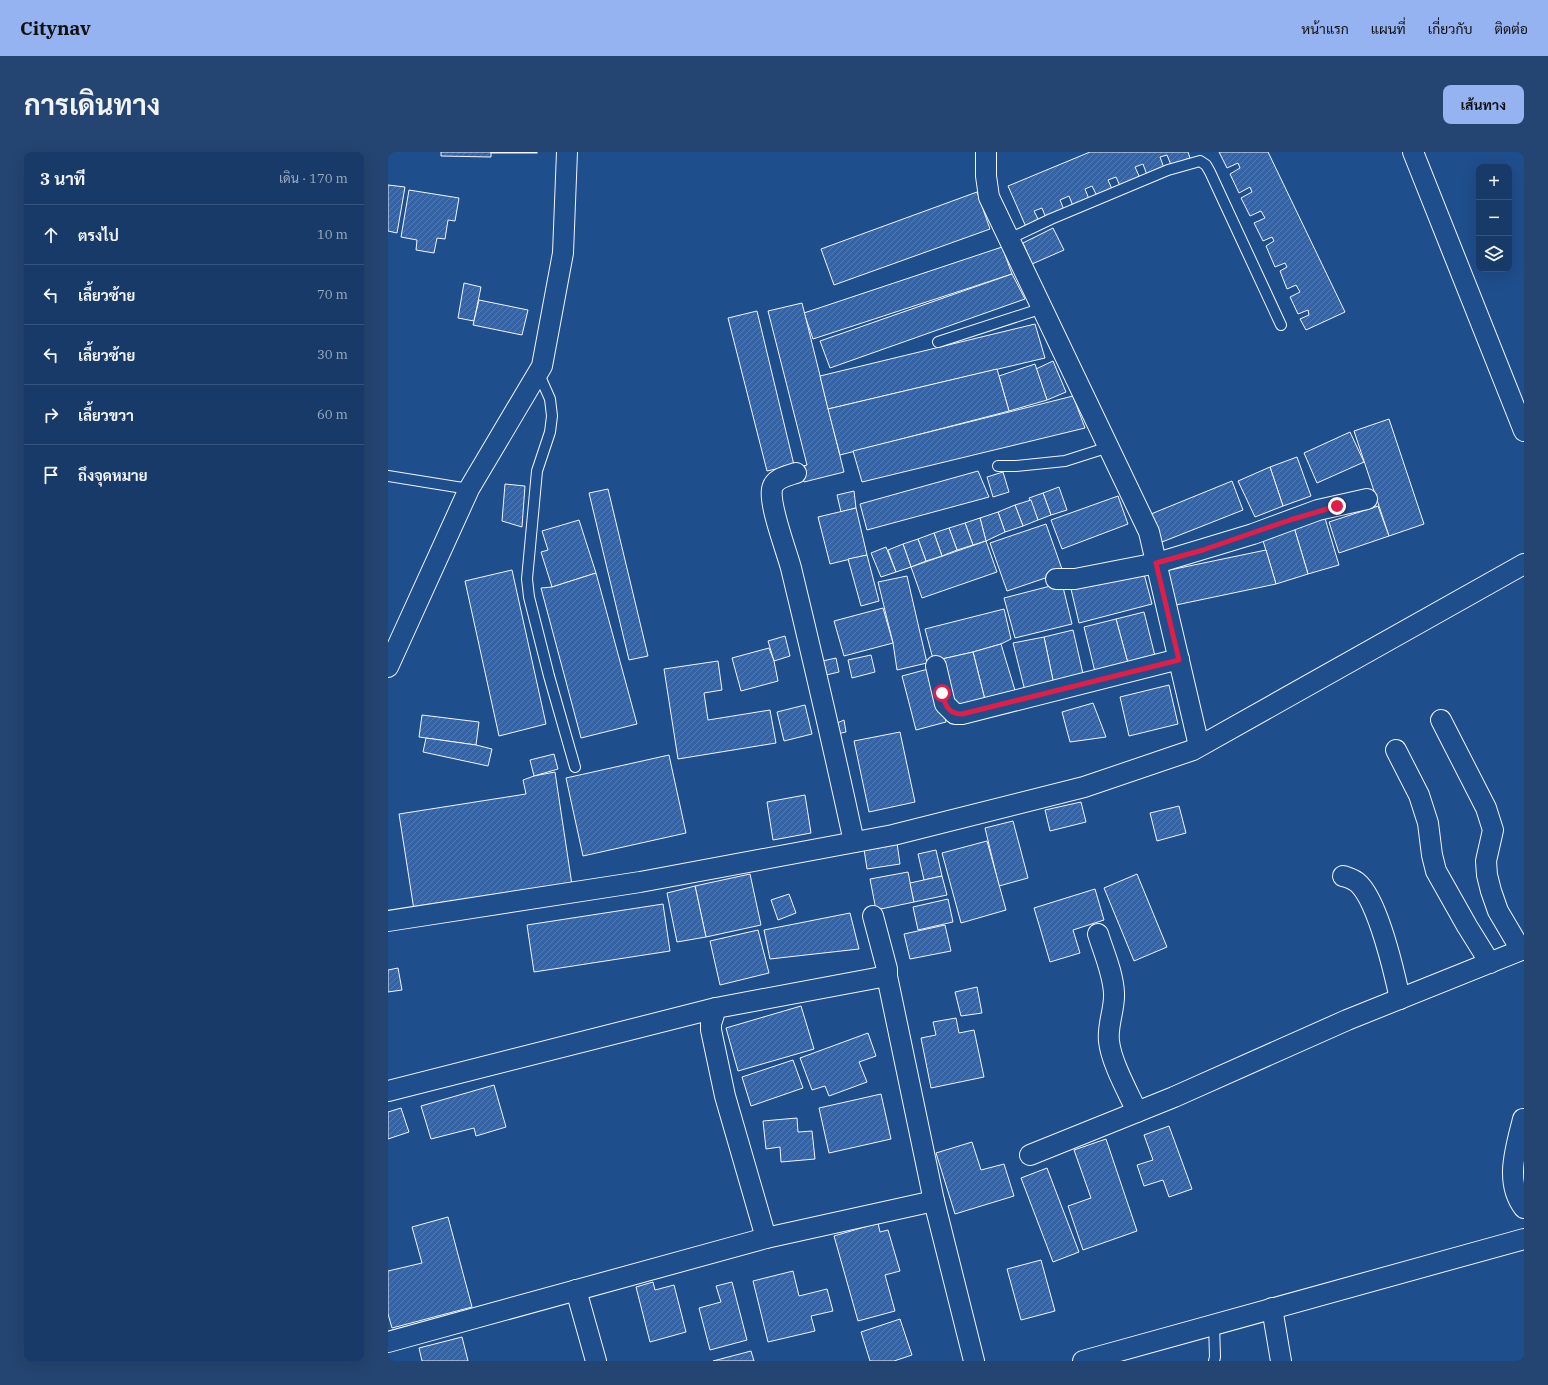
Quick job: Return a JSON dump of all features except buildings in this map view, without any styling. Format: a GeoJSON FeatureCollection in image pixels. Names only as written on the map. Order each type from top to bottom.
{"type":"FeatureCollection","features":[{"type":"Feature","properties":{"kind":"street"},"geometry":{"type":"LineString","coordinates":[[388,667],[469,489],[542,366],[563,253],[567,152]]}},
{"type":"Feature","properties":{"kind":"street"},"geometry":{"type":"LineString","coordinates":[[986,152],[986,176],[989,197],[1149,532],[1199,746]]}},
{"type":"Feature","properties":{"kind":"street"},"geometry":{"type":"LineString","coordinates":[[1413,152],[1524,431]]}},
{"type":"Feature","properties":{"kind":"street"},"geometry":{"type":"LineString","coordinates":[[796,473],[776,481],[773,484],[771,496],[809,642],[854,842]]}},
{"type":"Feature","properties":{"kind":"street"},"geometry":{"type":"LineString","coordinates":[[1056,579],[1075,579],[1156,563],[1246,536],[1318,510],[1367,499]]}},
{"type":"Feature","properties":{"kind":"street"},"geometry":{"type":"LineString","coordinates":[[388,921],[640,882],[893,835],[1084,787],[1193,750],[1524,564]]}},
{"type":"Feature","properties":{"kind":"street"},"geometry":{"type":"LineString","coordinates":[[936,666],[945,704],[955,714],[962,714],[1179,660]]}},
{"type":"Feature","properties":{"kind":"street"},"geometry":{"type":"LineString","coordinates":[[1030,1155],[1209,1082],[1347,1020],[1523,949],[1498,911],[1491,891],[1487,875],[1486,861],[1493,830],[1486,808],[1441,720]]}},
{"type":"Feature","properties":{"kind":"street"},"geometry":{"type":"LineString","coordinates":[[1396,750],[1421,802],[1428,823],[1432,855],[1436,871],[1490,963]]}},
{"type":"Feature","properties":{"kind":"street"},"geometry":{"type":"LineString","coordinates":[[1343,876],[1354,880],[1359,884],[1365,891],[1372,904],[1392,964],[1400,999]]}},
{"type":"Feature","properties":{"kind":"street"},"geometry":{"type":"LineString","coordinates":[[873,916],[887,969],[887,976],[934,1201],[974,1361]]}},
{"type":"Feature","properties":{"kind":"street"},"geometry":{"type":"LineString","coordinates":[[1098,934],[1110,972],[1114,993],[1112,1016],[1108,1032],[1109,1043],[1122,1080],[1137,1112]]}},
{"type":"Feature","properties":{"kind":"street"},"geometry":{"type":"LineString","coordinates":[[388,1091],[716,1008],[887,976]]}},
{"type":"Feature","properties":{"kind":"street"},"geometry":{"type":"LineString","coordinates":[[716,1008],[711,1024],[711,1030],[722,1081],[766,1238]]}},
{"type":"Feature","properties":{"kind":"street"},"geometry":{"type":"LineString","coordinates":[[1523,1119],[1512,1170],[1516,1192],[1524,1208]]}},
{"type":"Feature","properties":{"kind":"street"},"geometry":{"type":"LineString","coordinates":[[388,1342],[766,1238],[934,1201]]}},
{"type":"Feature","properties":{"kind":"street"},"geometry":{"type":"LineString","coordinates":[[1083,1361],[1524,1239]]}},
{"type":"Feature","properties":{"kind":"street"},"geometry":{"type":"LineString","coordinates":[[576,1290],[596,1361]]}},
{"type":"Feature","properties":{"kind":"street"},"geometry":{"type":"LineString","coordinates":[[1272,1308],[1281,1361]]}},
{"type":"Feature","properties":{"kind":"lane"},"geometry":{"type":"LineString","coordinates":[[1010,239],[1051,219],[1168,170],[1200,161],[1206,165],[1210,172],[1282,325]]}},
{"type":"Feature","properties":{"kind":"lane"},"geometry":{"type":"LineString","coordinates":[[938,342],[1043,308]]}},
{"type":"Feature","properties":{"kind":"lane"},"geometry":{"type":"LineString","coordinates":[[538,371],[550,399],[552,416],[550,432],[538,471],[528,559],[529,597],[549,676],[575,767]]}},
{"type":"Feature","properties":{"kind":"lane"},"geometry":{"type":"LineString","coordinates":[[998,466],[1035,465],[1065,461],[1109,447]]}},
{"type":"Feature","properties":{"kind":"lane"},"geometry":{"type":"LineString","coordinates":[[388,476],[469,489]]}},
{"type":"Feature","properties":{"kind":"lane"},"geometry":{"type":"LineString","coordinates":[[1214,1324],[1216,1357],[1214,1361]]}},
{"type":"Feature","properties":{"kind":"route"},"geometry":{"type":"LineString","coordinates":[[942,693],[945,704],[949,709],[955,714],[962,714],[1179,660],[1156,563],[1253,534],[1318,510],[1337,506]]}}]}
